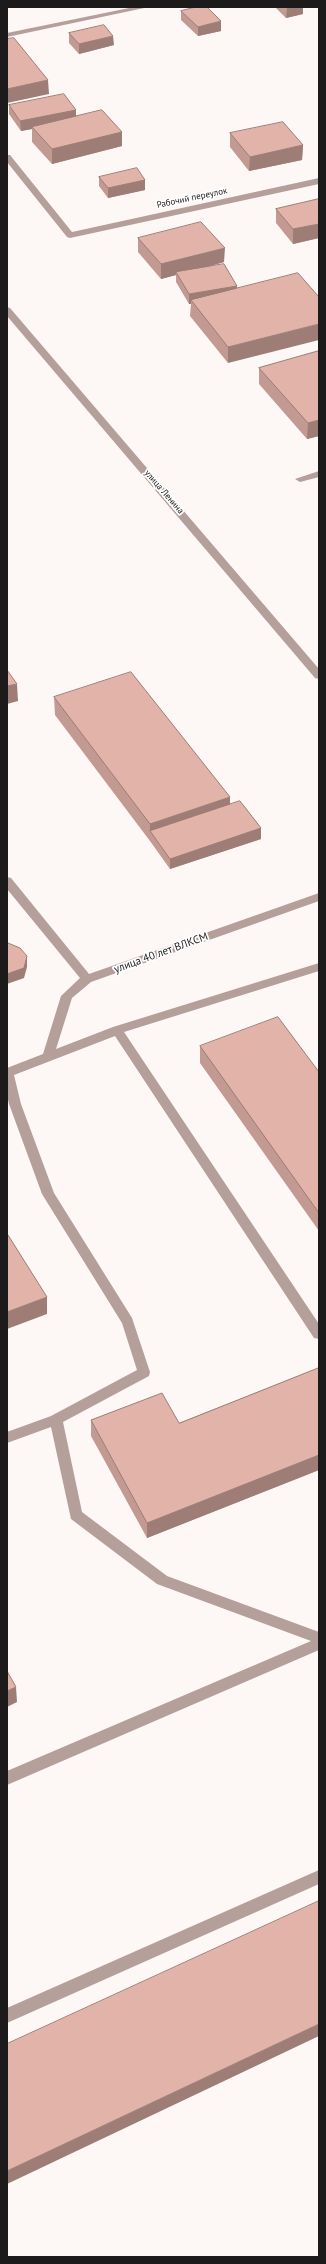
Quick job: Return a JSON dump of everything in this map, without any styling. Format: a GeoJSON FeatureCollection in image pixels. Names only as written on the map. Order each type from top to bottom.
{"type":"FeatureCollection","features":[{"type":"Feature","properties":{"kind":"street"},"geometry":{"type":"LineString","coordinates":[[7,35],[145,7]]}},
{"type":"Feature","properties":{"kind":"street","name":"Рабочий переулок"},"geometry":{"type":"LineString","coordinates":[[7,157],[70,235],[319,181]]}},
{"type":"Feature","properties":{"kind":"street","name":"улица Ленина"},"geometry":{"type":"LineString","coordinates":[[8,313],[209,545],[319,676]]}},
{"type":"Feature","properties":{"kind":"street"},"geometry":{"type":"LineString","coordinates":[[300,480],[319,474]]}},
{"type":"Feature","properties":{"kind":"street"},"geometry":{"type":"LineString","coordinates":[[7,881],[87,979]]}},
{"type":"Feature","properties":{"kind":"street","name":"улица 40 лет ВЛКСМ"},"geometry":{"type":"LineString","coordinates":[[48,1057],[67,996],[87,979],[319,897]]}},
{"type":"Feature","properties":{"kind":"street"},"geometry":{"type":"LineString","coordinates":[[7,1438],[56,1420],[144,1372],[128,1322],[48,1194],[15,1104],[8,1073],[117,1030],[319,967]]}},
{"type":"Feature","properties":{"kind":"street"},"geometry":{"type":"LineString","coordinates":[[117,1030],[319,1334]]}},
{"type":"Feature","properties":{"kind":"street"},"geometry":{"type":"LineString","coordinates":[[56,1420],[76,1515],[162,1580],[319,1638]]}},
{"type":"Feature","properties":{"kind":"street"},"geometry":{"type":"LineString","coordinates":[[7,1778],[319,1644]]}},
{"type":"Feature","properties":{"kind":"street"},"geometry":{"type":"LineString","coordinates":[[7,2016],[319,1877]]}},
{"type":"Feature","properties":{"kind":"building"},"geometry":{"type":"Polygon","coordinates":[[[196,7],[207,7],[221,21],[198,27],[181,11],[196,7]]]}},
{"type":"Feature","properties":{"kind":"building"},"geometry":{"type":"Polygon","coordinates":[[[104,25],[113,36],[79,44],[69,33],[104,25]]]}},
{"type":"Feature","properties":{"kind":"building"},"geometry":{"type":"Polygon","coordinates":[[[14,38],[48,80],[7,89],[7,39],[14,38]]]}},
{"type":"Feature","properties":{"kind":"building"},"geometry":{"type":"Polygon","coordinates":[[[64,94],[76,110],[20,121],[9,105],[64,94]]]}},
{"type":"Feature","properties":{"kind":"building"},"geometry":{"type":"Polygon","coordinates":[[[102,110],[122,132],[52,149],[32,127],[102,110]]]}},
{"type":"Feature","properties":{"kind":"building"},"geometry":{"type":"Polygon","coordinates":[[[283,122],[303,145],[250,157],[230,133],[283,122]]]}},
{"type":"Feature","properties":{"kind":"building"},"geometry":{"type":"Polygon","coordinates":[[[137,168],[145,180],[108,188],[99,177],[137,168]]]}},
{"type":"Feature","properties":{"kind":"building"},"geometry":{"type":"Polygon","coordinates":[[[319,199],[319,224],[293,229],[276,209],[319,199]]]}},
{"type":"Feature","properties":{"kind":"building"},"geometry":{"type":"Polygon","coordinates":[[[201,222],[225,248],[161,264],[138,238],[201,222]]]}},
{"type":"Feature","properties":{"kind":"building"},"geometry":{"type":"Polygon","coordinates":[[[224,264],[237,286],[189,294],[176,272],[224,264]]]}},
{"type":"Feature","properties":{"kind":"building"},"geometry":{"type":"Polygon","coordinates":[[[298,273],[319,297],[319,324],[228,347],[191,300],[298,273]]]}},
{"type":"Feature","properties":{"kind":"building"},"geometry":{"type":"Polygon","coordinates":[[[319,351],[319,420],[308,423],[259,368],[319,351]]]}},
{"type":"Feature","properties":{"kind":"building"},"geometry":{"type":"Polygon","coordinates":[[[7,670],[17,684],[7,686],[7,670]]]}},
{"type":"Feature","properties":{"kind":"building"},"geometry":{"type":"Polygon","coordinates":[[[131,672],[230,797],[150,824],[54,697],[131,672]]]}},
{"type":"Feature","properties":{"kind":"building"},"geometry":{"type":"Polygon","coordinates":[[[240,801],[261,828],[170,859],[150,831],[240,801]]]}},
{"type":"Feature","properties":{"kind":"building"},"geometry":{"type":"Polygon","coordinates":[[[8,943],[20,948],[27,956],[24,968],[7,974],[7,944],[8,943]]]}},
{"type":"Feature","properties":{"kind":"building"},"geometry":{"type":"Polygon","coordinates":[[[278,1017],[319,1072],[319,1213],[200,1046],[278,1017]]]}},
{"type":"Feature","properties":{"kind":"building"},"geometry":{"type":"Polygon","coordinates":[[[7,1235],[47,1297],[7,1312],[7,1235]]]}},
{"type":"Feature","properties":{"kind":"building"},"geometry":{"type":"Polygon","coordinates":[[[319,1368],[319,1455],[147,1523],[91,1420],[162,1393],[179,1423],[319,1368]]]}},
{"type":"Feature","properties":{"kind":"building"},"geometry":{"type":"Polygon","coordinates":[[[7,1671],[16,1687],[7,1691],[7,1671]]]}},
{"type":"Feature","properties":{"kind":"building"},"geometry":{"type":"Polygon","coordinates":[[[319,1901],[319,2024],[7,2171],[7,2044],[319,1901]]]}}]}
